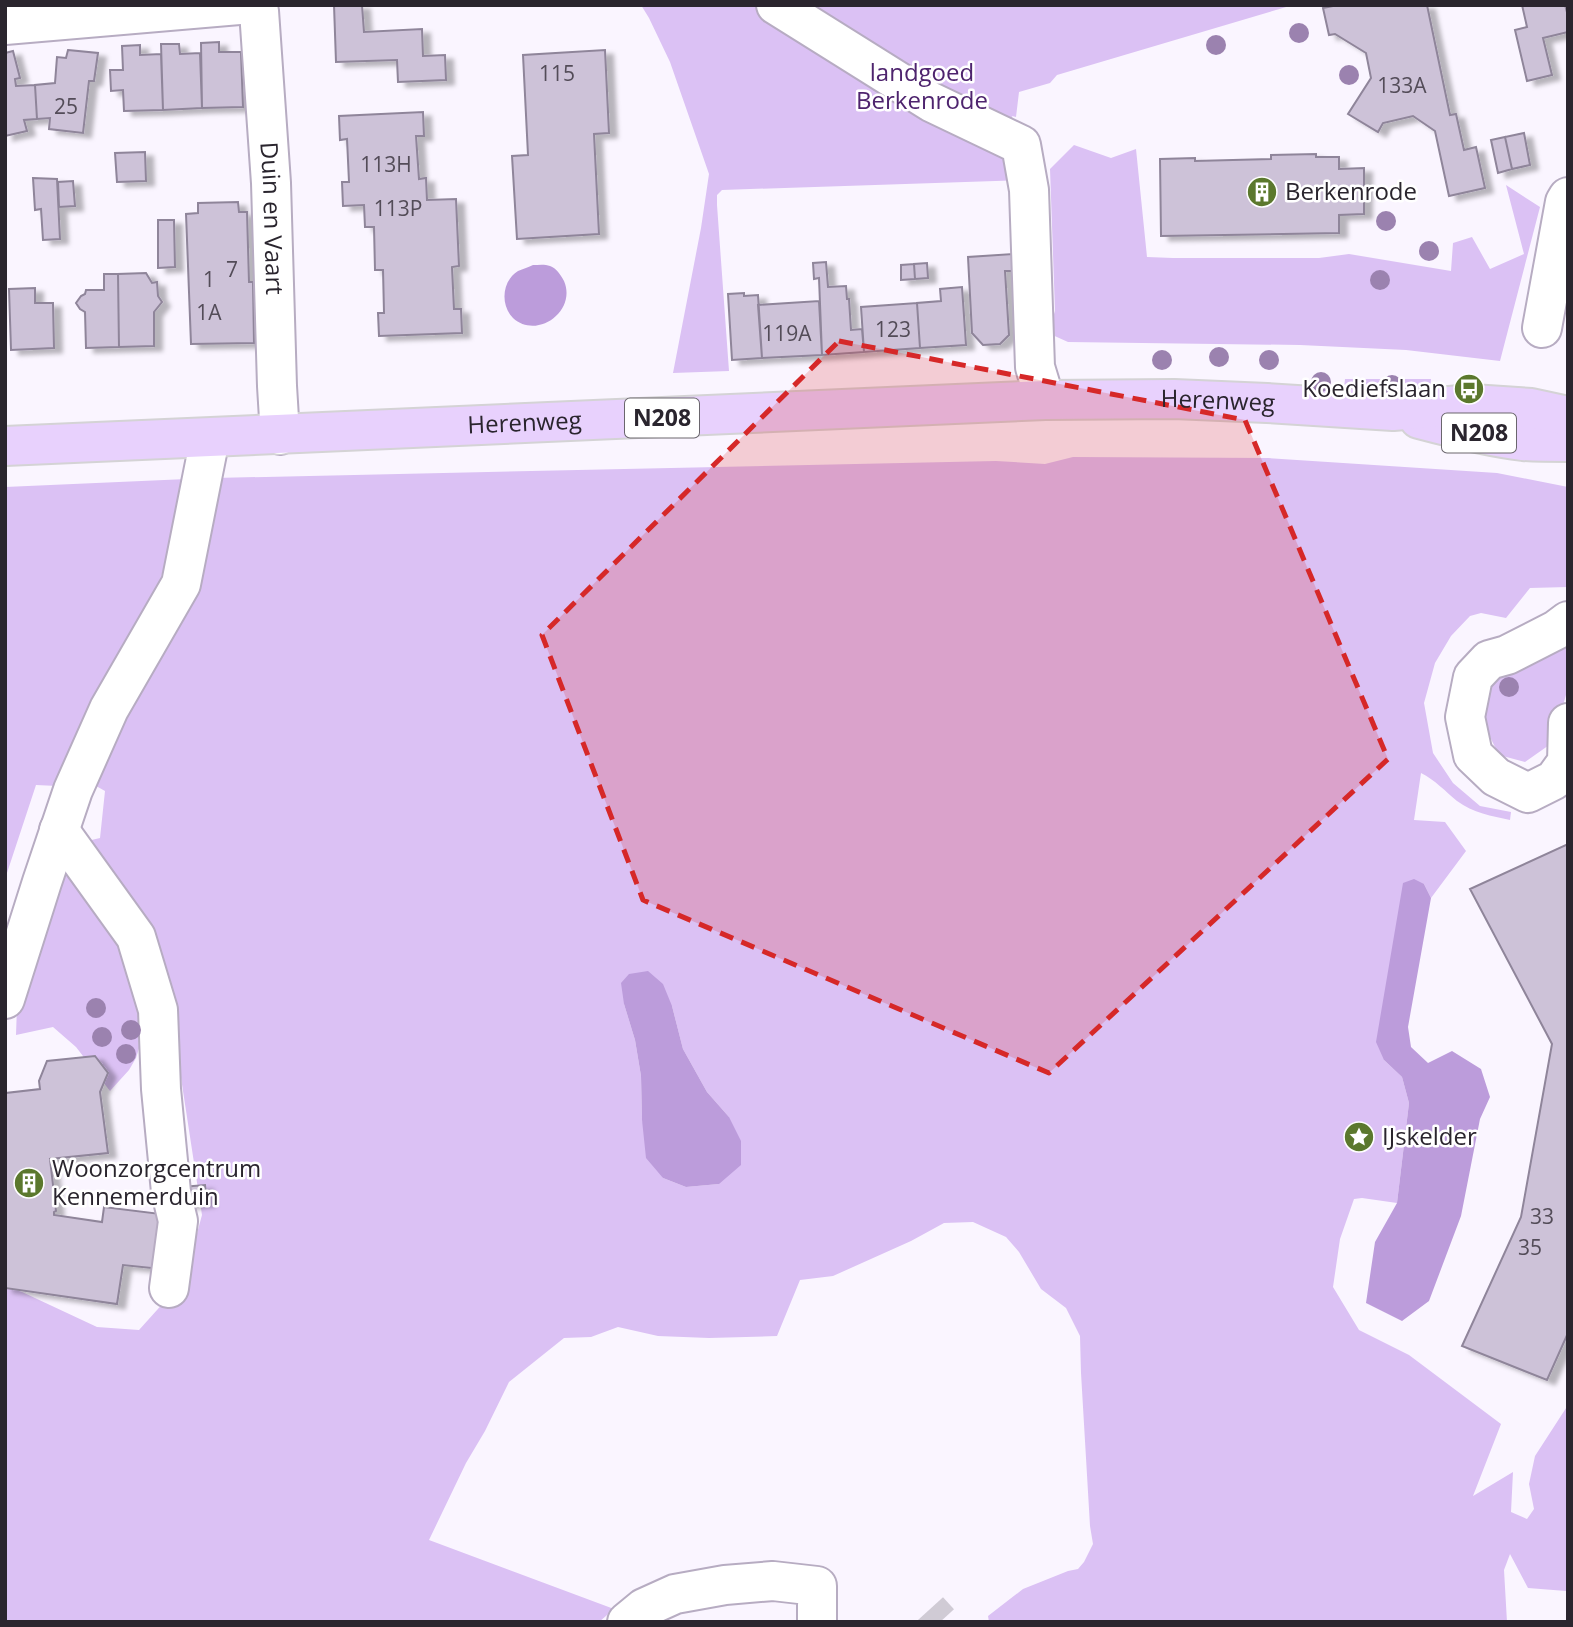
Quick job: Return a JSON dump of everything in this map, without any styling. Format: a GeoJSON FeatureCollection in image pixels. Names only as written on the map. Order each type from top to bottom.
{"type":"FeatureCollection","features":[{"type":"Feature","properties":{"kind":"main road","name":"Herenweg"},"geometry":{"type":"LineString","coordinates":[[5,446],[1045,400],[1188,400],[1393,411],[1472,404],[1531,408],[1568,416]]}},
{"type":"Feature","properties":{"kind":"main road","name":"Herenweg"},"geometry":{"type":"LineString","coordinates":[[1393,411],[1451,428],[1506,439],[1568,442]]}},
{"type":"Feature","properties":{"kind":"street"},"geometry":{"type":"LineString","coordinates":[[5,25],[239,5]]}},
{"type":"Feature","properties":{"kind":"street","name":"Duin en Vaart"},"geometry":{"type":"LineString","coordinates":[[252,5],[259,11],[270,170],[280,435]]}},
{"type":"Feature","properties":{"kind":"street"},"geometry":{"type":"LineString","coordinates":[[776,5],[931,102],[1021,145],[1029,190],[1035,367],[1045,400]]}},
{"type":"Feature","properties":{"kind":"street"},"geometry":{"type":"LineString","coordinates":[[1542,328],[1568,197]]}},
{"type":"Feature","properties":{"kind":"street"},"geometry":{"type":"LineString","coordinates":[[5,999],[73,790],[109,709],[181,584],[210,438]]}},
{"type":"Feature","properties":{"kind":"street"},"geometry":{"type":"LineString","coordinates":[[1568,621],[1507,655],[1489,660],[1473,677],[1465,717],[1473,755],[1496,777],[1528,793],[1554,780],[1567,762],[1568,723]]}},
{"type":"Feature","properties":{"kind":"street"},"geometry":{"type":"LineString","coordinates":[[60,830],[136,937],[158,1010],[160,1089],[171,1192],[178,1221],[169,1288]]}},
{"type":"Feature","properties":{"kind":"street"},"geometry":{"type":"LineString","coordinates":[[627,1622],[644,1608],[674,1594],[725,1585],[773,1581],[817,1586],[817,1622]]}},
{"type":"Feature","properties":{"kind":"highlighted area"},"geometry":{"type":"Polygon","coordinates":[[[839,341],[1245,420],[1388,759],[1049,1073],[643,900],[542,635],[839,341]]]}},
{"type":"Feature","properties":{"kind":"green space","name":"landgoed Berkenrode"},"geometry":{"type":"Polygon","coordinates":[[[641,5],[1293,5],[1057,75],[1050,83],[1019,92],[1016,117],[1012,116],[1024,180],[722,190],[717,195],[717,205],[729,371],[673,373],[709,174],[670,62],[641,5]]]}},
{"type":"Feature","properties":{"kind":"green space"},"geometry":{"type":"Polygon","coordinates":[[[1074,145],[1111,158],[1136,149],[1147,257],[1319,258],[1349,254],[1451,271],[1453,243],[1472,237],[1490,269],[1524,254],[1506,185],[1540,207],[1500,361],[1406,350],[1300,345],[1068,342],[1048,333],[1055,311],[1050,169],[1074,145]]]}},
{"type":"Feature","properties":{"kind":"green space"},"geometry":{"type":"Polygon","coordinates":[[[1345,379],[1431,379],[1430,393],[1344,388],[1345,379]]]}},
{"type":"Feature","properties":{"kind":"green space"},"geometry":{"type":"Polygon","coordinates":[[[1073,457],[1268,458],[1497,473],[1568,487],[1568,587],[1530,588],[1506,618],[1481,613],[1470,616],[1451,636],[1435,663],[1424,703],[1433,753],[1453,783],[1480,806],[1511,812],[1510,820],[1470,808],[1421,773],[1414,820],[1445,822],[1466,851],[1431,898],[1424,884],[1384,1060],[1402,1077],[1409,1103],[1397,1203],[1354,1199],[1340,1239],[1333,1287],[1359,1330],[1409,1355],[1501,1424],[1473,1496],[1513,1472],[1511,1512],[1527,1519],[1534,1509],[1529,1484],[1535,1456],[1568,1405],[1566,1591],[1528,1588],[1510,1554],[1504,1570],[1507,1622],[989,1622],[988,1616],[1023,1589],[1078,1569],[1093,1544],[1080,1336],[1066,1308],[1041,1289],[1019,1252],[1006,1237],[973,1222],[944,1223],[833,1276],[800,1280],[777,1336],[658,1336],[618,1327],[591,1337],[564,1338],[509,1382],[429,1540],[614,1609],[599,1622],[5,1622],[5,1284],[97,1327],[139,1330],[166,1300],[193,1248],[202,1215],[168,993],[83,842],[100,838],[105,791],[89,782],[214,478],[996,461],[1045,464],[1073,457]],[[624,1004],[635,1040],[641,1076],[642,1120],[663,1178],[686,1187],[719,1184],[729,1117],[707,1092],[683,1049],[672,1006],[624,1004]]]}},
{"type":"Feature","properties":{"kind":"green space"},"geometry":{"type":"Polygon","coordinates":[[[187,479],[159,583],[137,635],[57,786],[36,785],[5,879],[5,487],[187,479]]]}},
{"type":"Feature","properties":{"kind":"green space"},"geometry":{"type":"Polygon","coordinates":[[[1568,640],[1568,688],[1552,743],[1525,762],[1499,755],[1478,713],[1486,681],[1568,640]]]}},
{"type":"Feature","properties":{"kind":"green space"},"geometry":{"type":"Polygon","coordinates":[[[64,851],[132,949],[142,1039],[129,1070],[110,1091],[76,1047],[53,1027],[16,1035],[17,1006],[64,851]]]}},
{"type":"Feature","properties":{"kind":"shaded area"},"geometry":{"type":"Polygon","coordinates":[[[533,265],[554,268],[564,281],[567,292],[560,312],[543,324],[533,326],[513,318],[506,307],[505,293],[513,275],[533,265]]]}},
{"type":"Feature","properties":{"kind":"shaded area"},"geometry":{"type":"Polygon","coordinates":[[[1414,879],[1424,884],[1431,898],[1408,1027],[1411,1047],[1428,1063],[1452,1051],[1481,1069],[1490,1097],[1480,1119],[1461,1216],[1429,1301],[1402,1321],[1366,1303],[1375,1242],[1397,1203],[1409,1103],[1402,1077],[1384,1060],[1376,1042],[1403,883],[1414,879]]]}},
{"type":"Feature","properties":{"kind":"shaded area"},"geometry":{"type":"Polygon","coordinates":[[[648,971],[663,984],[672,1006],[683,1049],[707,1092],[729,1117],[741,1141],[741,1165],[719,1184],[686,1187],[663,1178],[646,1158],[641,1076],[621,983],[629,974],[648,971]]]}},
{"type":"Feature","properties":{"kind":"building"},"geometry":{"type":"Polygon","coordinates":[[[334,5],[362,5],[364,32],[422,29],[423,56],[445,55],[446,80],[398,82],[397,60],[336,62],[334,5]]]}},
{"type":"Feature","properties":{"kind":"building"},"geometry":{"type":"Polygon","coordinates":[[[1338,5],[1427,5],[1450,115],[1456,114],[1464,150],[1476,147],[1485,188],[1449,196],[1435,131],[1413,116],[1383,123],[1378,132],[1348,114],[1371,78],[1366,53],[1335,34],[1329,35],[1323,8],[1338,5]]]}},
{"type":"Feature","properties":{"kind":"building"},"geometry":{"type":"Polygon","coordinates":[[[1522,5],[1565,5],[1568,16],[1568,32],[1543,38],[1552,75],[1527,81],[1515,30],[1527,27],[1522,5]]]}},
{"type":"Feature","properties":{"kind":"building"},"geometry":{"type":"Polygon","coordinates":[[[219,42],[219,52],[241,52],[243,107],[202,108],[201,43],[219,42]]]}},
{"type":"Feature","properties":{"kind":"building"},"geometry":{"type":"Polygon","coordinates":[[[161,44],[179,44],[180,54],[200,53],[202,108],[163,110],[161,44]]]}},
{"type":"Feature","properties":{"kind":"building"},"geometry":{"type":"Polygon","coordinates":[[[140,45],[140,55],[161,54],[163,110],[124,111],[123,90],[111,91],[110,70],[123,70],[122,46],[140,45]]]}},
{"type":"Feature","properties":{"kind":"building"},"geometry":{"type":"Polygon","coordinates":[[[68,50],[98,53],[94,81],[89,81],[83,133],[49,129],[50,118],[37,119],[35,85],[55,83],[57,57],[66,58],[68,50]]]}},
{"type":"Feature","properties":{"kind":"building"},"geometry":{"type":"Polygon","coordinates":[[[605,50],[609,133],[594,134],[599,234],[517,239],[512,156],[528,155],[523,55],[605,50]]]}},
{"type":"Feature","properties":{"kind":"building"},"geometry":{"type":"Polygon","coordinates":[[[13,51],[20,78],[15,79],[16,86],[35,85],[37,119],[24,120],[27,131],[5,136],[5,53],[13,51]]]}},
{"type":"Feature","properties":{"kind":"building"},"geometry":{"type":"Polygon","coordinates":[[[423,112],[424,136],[416,136],[419,179],[426,178],[427,200],[456,199],[459,266],[452,267],[454,309],[461,309],[462,333],[379,336],[378,313],[384,313],[383,270],[375,270],[374,227],[365,227],[364,205],[343,206],[342,182],[349,182],[347,139],[340,140],[339,116],[423,112]]]}},
{"type":"Feature","properties":{"kind":"building"},"geometry":{"type":"Polygon","coordinates":[[[1524,133],[1530,165],[1512,169],[1505,137],[1524,133]]]}},
{"type":"Feature","properties":{"kind":"building"},"geometry":{"type":"Polygon","coordinates":[[[1505,137],[1512,169],[1498,173],[1491,140],[1505,137]]]}},
{"type":"Feature","properties":{"kind":"building"},"geometry":{"type":"Polygon","coordinates":[[[145,152],[146,181],[117,182],[115,153],[145,152]]]}},
{"type":"Feature","properties":{"kind":"building","name":"Berkenrode"},"geometry":{"type":"Polygon","coordinates":[[[1316,154],[1316,157],[1339,157],[1339,169],[1364,168],[1364,214],[1339,215],[1339,233],[1161,236],[1160,159],[1271,159],[1271,155],[1316,154]]]}},
{"type":"Feature","properties":{"kind":"building"},"geometry":{"type":"Polygon","coordinates":[[[33,178],[57,179],[60,239],[43,240],[41,209],[35,210],[33,178]]]}},
{"type":"Feature","properties":{"kind":"building"},"geometry":{"type":"Polygon","coordinates":[[[73,181],[75,206],[59,207],[58,182],[73,181]]]}},
{"type":"Feature","properties":{"kind":"building"},"geometry":{"type":"Polygon","coordinates":[[[238,202],[239,212],[247,212],[249,282],[253,282],[254,343],[191,344],[186,214],[198,213],[198,203],[238,202]]]}},
{"type":"Feature","properties":{"kind":"building"},"geometry":{"type":"Polygon","coordinates":[[[158,220],[174,220],[175,267],[158,268],[158,220]]]}},
{"type":"Feature","properties":{"kind":"building"},"geometry":{"type":"Polygon","coordinates":[[[1013,254],[1013,271],[1005,271],[1009,335],[1000,344],[983,345],[972,333],[968,257],[1013,254]]]}},
{"type":"Feature","properties":{"kind":"building"},"geometry":{"type":"Polygon","coordinates":[[[826,262],[828,287],[846,286],[851,330],[862,329],[864,352],[822,355],[819,278],[814,279],[813,263],[826,262]]]}},
{"type":"Feature","properties":{"kind":"building"},"geometry":{"type":"Polygon","coordinates":[[[927,263],[928,278],[915,279],[914,264],[927,263]]]}},
{"type":"Feature","properties":{"kind":"building"},"geometry":{"type":"Polygon","coordinates":[[[914,264],[915,279],[901,280],[901,265],[914,264]]]}},
{"type":"Feature","properties":{"kind":"building"},"geometry":{"type":"Polygon","coordinates":[[[146,273],[152,283],[157,282],[158,296],[162,302],[154,312],[154,346],[119,347],[118,274],[146,273]]]}},
{"type":"Feature","properties":{"kind":"building"},"geometry":{"type":"Polygon","coordinates":[[[104,274],[118,274],[119,347],[86,348],[85,312],[76,303],[86,290],[104,290],[104,274]]]}},
{"type":"Feature","properties":{"kind":"building"},"geometry":{"type":"Polygon","coordinates":[[[962,287],[966,345],[920,348],[917,303],[941,301],[940,289],[962,287]]]}},
{"type":"Feature","properties":{"kind":"building"},"geometry":{"type":"Polygon","coordinates":[[[35,288],[35,303],[53,303],[54,348],[11,350],[9,289],[35,288]]]}},
{"type":"Feature","properties":{"kind":"building"},"geometry":{"type":"Polygon","coordinates":[[[744,293],[744,296],[758,295],[762,358],[732,360],[728,294],[744,293]]]}},
{"type":"Feature","properties":{"kind":"building"},"geometry":{"type":"Polygon","coordinates":[[[819,301],[822,355],[762,358],[758,305],[819,301]]]}},
{"type":"Feature","properties":{"kind":"building"},"geometry":{"type":"Polygon","coordinates":[[[917,303],[920,348],[864,352],[861,307],[917,303]]]}},
{"type":"Feature","properties":{"kind":"building"},"geometry":{"type":"Polygon","coordinates":[[[1568,844],[1568,1333],[1547,1380],[1462,1346],[1521,1217],[1552,1044],[1470,889],[1568,844]]]}},
{"type":"Feature","properties":{"kind":"building","name":"Woonzorgcentrum Kennemerduin"},"geometry":{"type":"Polygon","coordinates":[[[95,1056],[108,1073],[100,1092],[108,1153],[50,1159],[56,1211],[54,1215],[102,1222],[104,1207],[169,1215],[161,1269],[123,1265],[117,1304],[5,1288],[6,1093],[40,1089],[39,1081],[47,1061],[95,1056]]]}},
{"type":"Feature","properties":{"kind":"building"},"geometry":{"type":"Polygon","coordinates":[[[205,1185],[207,1202],[184,1205],[182,1187],[205,1185]]]}},
{"type":"Feature","properties":{"kind":"tunnel"},"geometry":{"type":"LineString","coordinates":[[929,1610],[940,1622]]}},
{"type":"Feature","properties":{"kind":"place","name":"Berkenrode"},"geometry":{"type":"Point","coordinates":[1262,192]}},
{"type":"Feature","properties":{"kind":"place","name":"Koediefslaan"},"geometry":{"type":"Point","coordinates":[1469,389]}},
{"type":"Feature","properties":{"kind":"place","name":"IJskelder"},"geometry":{"type":"Point","coordinates":[1359,1137]}},
{"type":"Feature","properties":{"kind":"place","name":"Woonzorgcentrum Kennemerduin"},"geometry":{"type":"Point","coordinates":[29,1183]}}]}
